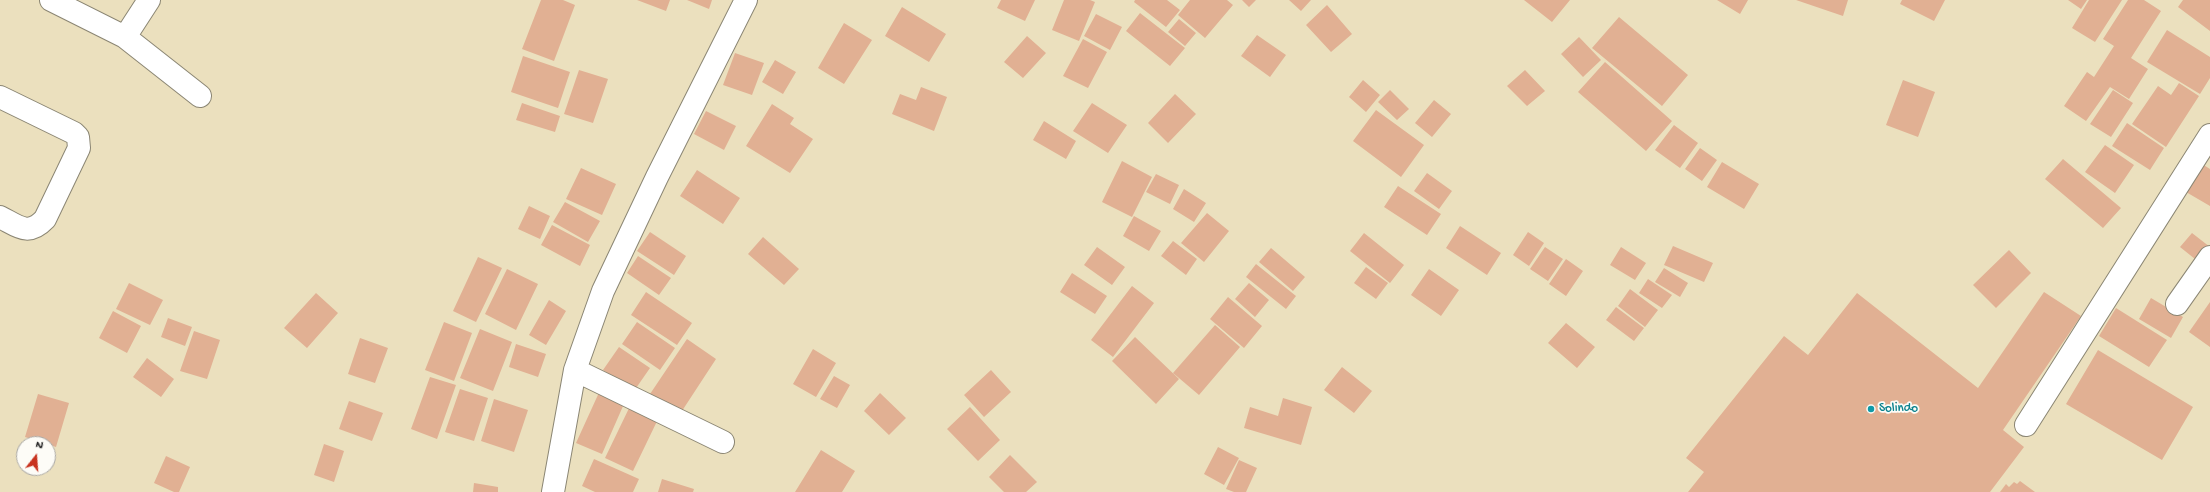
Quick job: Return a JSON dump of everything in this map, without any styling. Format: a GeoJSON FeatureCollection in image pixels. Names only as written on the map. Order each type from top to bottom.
{"type":"FeatureCollection","features":[{"type":"Feature","properties":{"kind":"street"},"geometry":{"type":"LineString","coordinates":[[51,0],[126,37],[200,96]]}},
{"type":"Feature","properties":{"kind":"street"},"geometry":{"type":"LineString","coordinates":[[126,37],[148,0]]}},
{"type":"Feature","properties":{"kind":"street"},"geometry":{"type":"LineString","coordinates":[[552,492],[575,370],[603,291],[626,240],[746,0]]}},
{"type":"Feature","properties":{"kind":"street"},"geometry":{"type":"LineString","coordinates":[[0,97],[74,133],[78,137],[79,148],[45,219],[37,227],[24,229],[0,217]]}},
{"type":"Feature","properties":{"kind":"street"},"geometry":{"type":"LineString","coordinates":[[2026,425],[2210,135]]}},
{"type":"Feature","properties":{"kind":"street"},"geometry":{"type":"LineString","coordinates":[[2177,304],[2210,257]]}},
{"type":"Feature","properties":{"kind":"street"},"geometry":{"type":"LineString","coordinates":[[575,370],[723,442]]}},
{"type":"Feature","properties":{"kind":"building"},"geometry":{"type":"Polygon","coordinates":[[[541,0],[563,0],[575,5],[554,61],[522,49],[541,0]]]}},
{"type":"Feature","properties":{"kind":"building"},"geometry":{"type":"Polygon","coordinates":[[[637,0],[670,0],[666,11],[637,0]]]}},
{"type":"Feature","properties":{"kind":"building"},"geometry":{"type":"Polygon","coordinates":[[[687,0],[712,0],[709,9],[687,0]]]}},
{"type":"Feature","properties":{"kind":"building"},"geometry":{"type":"Polygon","coordinates":[[[1001,0],[1035,0],[1025,21],[997,8],[1001,0]]]}},
{"type":"Feature","properties":{"kind":"building"},"geometry":{"type":"Polygon","coordinates":[[[1064,0],[1090,0],[1095,2],[1079,41],[1052,30],[1064,0]]]}},
{"type":"Feature","properties":{"kind":"building"},"geometry":{"type":"Polygon","coordinates":[[[1135,0],[1167,0],[1180,10],[1166,27],[1134,2],[1135,0]]]}},
{"type":"Feature","properties":{"kind":"building"},"geometry":{"type":"Polygon","coordinates":[[[1190,0],[1227,0],[1233,5],[1205,38],[1178,15],[1190,0]]]}},
{"type":"Feature","properties":{"kind":"building"},"geometry":{"type":"Polygon","coordinates":[[[1242,0],[1256,0],[1249,7],[1242,0]]]}},
{"type":"Feature","properties":{"kind":"building"},"geometry":{"type":"Polygon","coordinates":[[[1289,0],[1311,0],[1301,11],[1289,0]]]}},
{"type":"Feature","properties":{"kind":"building"},"geometry":{"type":"Polygon","coordinates":[[[1524,0],[1570,0],[1552,22],[1524,0]]]}},
{"type":"Feature","properties":{"kind":"building"},"geometry":{"type":"Polygon","coordinates":[[[1717,0],[1748,0],[1740,14],[1717,0]]]}},
{"type":"Feature","properties":{"kind":"building"},"geometry":{"type":"Polygon","coordinates":[[[1796,0],[1848,0],[1843,16],[1796,0]]]}},
{"type":"Feature","properties":{"kind":"building"},"geometry":{"type":"Polygon","coordinates":[[[1902,0],[1945,0],[1934,21],[1900,4],[1902,0]]]}},
{"type":"Feature","properties":{"kind":"building"},"geometry":{"type":"Polygon","coordinates":[[[2068,0],[2087,0],[2081,9],[2068,0]]]}},
{"type":"Feature","properties":{"kind":"building"},"geometry":{"type":"Polygon","coordinates":[[[2089,0],[2122,0],[2095,42],[2072,28],[2089,0]]]}},
{"type":"Feature","properties":{"kind":"building"},"geometry":{"type":"Polygon","coordinates":[[[2128,0],[2144,0],[2161,11],[2131,58],[2148,69],[2129,99],[2110,87],[2086,121],[2064,106],[2087,72],[2094,77],[2114,46],[2103,39],[2128,0]]]}},
{"type":"Feature","properties":{"kind":"building"},"geometry":{"type":"Polygon","coordinates":[[[2183,0],[2210,0],[2210,31],[2178,7],[2183,0]]]}},
{"type":"Feature","properties":{"kind":"building"},"geometry":{"type":"Polygon","coordinates":[[[1327,5],[1352,34],[1331,52],[1306,25],[1327,5]]]}},
{"type":"Feature","properties":{"kind":"building"},"geometry":{"type":"Polygon","coordinates":[[[902,7],[946,34],[929,62],[885,36],[902,7]]]}},
{"type":"Feature","properties":{"kind":"building"},"geometry":{"type":"Polygon","coordinates":[[[1140,13],[1185,48],[1170,66],[1126,31],[1140,13]]]}},
{"type":"Feature","properties":{"kind":"building"},"geometry":{"type":"Polygon","coordinates":[[[1096,14],[1122,27],[1110,50],[1084,36],[1096,14]]]}},
{"type":"Feature","properties":{"kind":"building"},"geometry":{"type":"Polygon","coordinates":[[[1619,17],[1688,75],[1662,106],[1592,48],[1619,17]]]}},
{"type":"Feature","properties":{"kind":"building"},"geometry":{"type":"Polygon","coordinates":[[[1179,19],[1196,33],[1185,46],[1168,32],[1179,19]]]}},
{"type":"Feature","properties":{"kind":"building"},"geometry":{"type":"Polygon","coordinates":[[[844,23],[872,40],[844,84],[818,68],[844,23]]]}},
{"type":"Feature","properties":{"kind":"building"},"geometry":{"type":"Polygon","coordinates":[[[2167,30],[2210,57],[2210,78],[2200,94],[2147,62],[2167,30]]]}},
{"type":"Feature","properties":{"kind":"building"},"geometry":{"type":"Polygon","coordinates":[[[1257,35],[1286,55],[1270,77],[1241,56],[1257,35]]]}},
{"type":"Feature","properties":{"kind":"building"},"geometry":{"type":"Polygon","coordinates":[[[1027,36],[1046,53],[1023,78],[1004,62],[1027,36]]]}},
{"type":"Feature","properties":{"kind":"building"},"geometry":{"type":"Polygon","coordinates":[[[1579,37],[1601,60],[1583,77],[1561,54],[1579,37]]]}},
{"type":"Feature","properties":{"kind":"building"},"geometry":{"type":"Polygon","coordinates":[[[1083,39],[1107,52],[1088,88],[1063,76],[1083,39]]]}},
{"type":"Feature","properties":{"kind":"building"},"geometry":{"type":"Polygon","coordinates":[[[735,53],[764,63],[752,95],[723,85],[735,53]]]}},
{"type":"Feature","properties":{"kind":"building"},"geometry":{"type":"Polygon","coordinates":[[[523,56],[570,72],[558,108],[511,92],[523,56]]]}},
{"type":"Feature","properties":{"kind":"building"},"geometry":{"type":"Polygon","coordinates":[[[775,60],[796,72],[783,94],[762,82],[775,60]]]}},
{"type":"Feature","properties":{"kind":"building"},"geometry":{"type":"Polygon","coordinates":[[[1605,62],[1672,121],[1646,151],[1578,92],[1605,62]]]}},
{"type":"Feature","properties":{"kind":"building"},"geometry":{"type":"Polygon","coordinates":[[[579,70],[608,79],[593,123],[564,114],[579,70]]]}},
{"type":"Feature","properties":{"kind":"building"},"geometry":{"type":"Polygon","coordinates":[[[1525,70],[1545,91],[1527,106],[1507,86],[1525,70]]]}},
{"type":"Feature","properties":{"kind":"building"},"geometry":{"type":"Polygon","coordinates":[[[1363,80],[1380,95],[1366,112],[1349,97],[1363,80]]]}},
{"type":"Feature","properties":{"kind":"building"},"geometry":{"type":"Polygon","coordinates":[[[1903,80],[1935,92],[1918,137],[1886,125],[1903,80]]]}},
{"type":"Feature","properties":{"kind":"building"},"geometry":{"type":"Polygon","coordinates":[[[2179,83],[2199,96],[2166,147],[2132,124],[2158,86],[2171,95],[2179,83]]]}},
{"type":"Feature","properties":{"kind":"building"},"geometry":{"type":"Polygon","coordinates":[[[921,87],[947,97],[934,131],[892,114],[900,94],[916,100],[921,87]]]}},
{"type":"Feature","properties":{"kind":"building"},"geometry":{"type":"Polygon","coordinates":[[[1390,90],[1409,109],[1397,120],[1378,102],[1390,90]]]}},
{"type":"Feature","properties":{"kind":"building"},"geometry":{"type":"Polygon","coordinates":[[[2113,90],[2133,103],[2111,137],[2090,124],[2113,90]]]}},
{"type":"Feature","properties":{"kind":"building"},"geometry":{"type":"Polygon","coordinates":[[[1175,94],[1196,114],[1168,143],[1148,123],[1175,94]]]}},
{"type":"Feature","properties":{"kind":"building"},"geometry":{"type":"Polygon","coordinates":[[[1434,100],[1451,114],[1432,137],[1415,123],[1434,100]]]}},
{"type":"Feature","properties":{"kind":"building"},"geometry":{"type":"Polygon","coordinates":[[[522,103],[560,116],[555,132],[516,120],[522,103]]]}},
{"type":"Feature","properties":{"kind":"building"},"geometry":{"type":"Polygon","coordinates":[[[1092,103],[1127,125],[1108,153],[1073,131],[1092,103]]]}},
{"type":"Feature","properties":{"kind":"building"},"geometry":{"type":"Polygon","coordinates":[[[772,104],[794,118],[790,124],[813,139],[790,173],[746,146],[772,104]]]}},
{"type":"Feature","properties":{"kind":"building"},"geometry":{"type":"Polygon","coordinates":[[[1376,110],[1424,145],[1401,177],[1353,141],[1376,110]]]}},
{"type":"Feature","properties":{"kind":"building"},"geometry":{"type":"Polygon","coordinates":[[[706,111],[736,126],[724,150],[694,134],[706,111]]]}},
{"type":"Feature","properties":{"kind":"building"},"geometry":{"type":"Polygon","coordinates":[[[1044,121],[1076,141],[1066,159],[1033,140],[1044,121]]]}},
{"type":"Feature","properties":{"kind":"building"},"geometry":{"type":"Polygon","coordinates":[[[2127,123],[2164,148],[2150,170],[2112,146],[2127,123]]]}},
{"type":"Feature","properties":{"kind":"building"},"geometry":{"type":"Polygon","coordinates":[[[1674,125],[1698,143],[1680,168],[1655,150],[1674,125]]]}},
{"type":"Feature","properties":{"kind":"building"},"geometry":{"type":"Polygon","coordinates":[[[2105,145],[2134,165],[2115,193],[2085,172],[2105,145]]]}},
{"type":"Feature","properties":{"kind":"building"},"geometry":{"type":"Polygon","coordinates":[[[1700,148],[1717,160],[1702,181],[1685,169],[1700,148]]]}},
{"type":"Feature","properties":{"kind":"building"},"geometry":{"type":"Polygon","coordinates":[[[2063,159],[2121,208],[2103,228],[2045,179],[2063,159]]]}},
{"type":"Feature","properties":{"kind":"building"},"geometry":{"type":"Polygon","coordinates":[[[1122,161],[1152,177],[1132,217],[1102,202],[1122,161]]]}},
{"type":"Feature","properties":{"kind":"building"},"geometry":{"type":"Polygon","coordinates":[[[1722,162],[1759,184],[1744,209],[1707,187],[1722,162]]]}},
{"type":"Feature","properties":{"kind":"building"},"geometry":{"type":"Polygon","coordinates":[[[2202,164],[2210,169],[2210,206],[2186,192],[2202,164]]]}},
{"type":"Feature","properties":{"kind":"building"},"geometry":{"type":"Polygon","coordinates":[[[581,168],[616,184],[602,215],[566,199],[581,168]]]}},
{"type":"Feature","properties":{"kind":"building"},"geometry":{"type":"Polygon","coordinates":[[[697,170],[740,198],[723,224],[680,196],[697,170]]]}},
{"type":"Feature","properties":{"kind":"building"},"geometry":{"type":"Polygon","coordinates":[[[1427,173],[1452,191],[1439,209],[1414,191],[1427,173]]]}},
{"type":"Feature","properties":{"kind":"building"},"geometry":{"type":"Polygon","coordinates":[[[1156,174],[1179,185],[1170,204],[1146,192],[1156,174]]]}},
{"type":"Feature","properties":{"kind":"building"},"geometry":{"type":"Polygon","coordinates":[[[1398,186],[1441,214],[1427,235],[1384,207],[1398,186]]]}},
{"type":"Feature","properties":{"kind":"building"},"geometry":{"type":"Polygon","coordinates":[[[1184,189],[1206,203],[1194,222],[1173,209],[1184,189]]]}},
{"type":"Feature","properties":{"kind":"building"},"geometry":{"type":"Polygon","coordinates":[[[565,202],[600,221],[588,242],[553,222],[565,202]]]}},
{"type":"Feature","properties":{"kind":"building"},"geometry":{"type":"Polygon","coordinates":[[[529,206],[550,216],[540,239],[518,229],[529,206]]]}},
{"type":"Feature","properties":{"kind":"building"},"geometry":{"type":"Polygon","coordinates":[[[1207,213],[1229,231],[1204,262],[1181,243],[1207,213]]]}},
{"type":"Feature","properties":{"kind":"building"},"geometry":{"type":"Polygon","coordinates":[[[1134,216],[1161,231],[1149,251],[1123,236],[1134,216]]]}},
{"type":"Feature","properties":{"kind":"building"},"geometry":{"type":"Polygon","coordinates":[[[552,225],[590,245],[580,266],[541,245],[552,225]]]}},
{"type":"Feature","properties":{"kind":"building"},"geometry":{"type":"Polygon","coordinates":[[[1460,226],[1501,253],[1487,275],[1446,248],[1460,226]]]}},
{"type":"Feature","properties":{"kind":"building"},"geometry":{"type":"Polygon","coordinates":[[[650,232],[686,256],[674,275],[637,251],[650,232]]]}},
{"type":"Feature","properties":{"kind":"building"},"geometry":{"type":"Polygon","coordinates":[[[1528,232],[1544,243],[1529,266],[1513,255],[1528,232]]]}},
{"type":"Feature","properties":{"kind":"building"},"geometry":{"type":"Polygon","coordinates":[[[1364,233],[1404,265],[1390,283],[1350,251],[1364,233]]]}},
{"type":"Feature","properties":{"kind":"building"},"geometry":{"type":"Polygon","coordinates":[[[2192,233],[2210,247],[2200,263],[2180,247],[2192,233]]]}},
{"type":"Feature","properties":{"kind":"building"},"geometry":{"type":"Polygon","coordinates":[[[763,237],[799,269],[784,285],[748,254],[763,237]]]}},
{"type":"Feature","properties":{"kind":"building"},"geometry":{"type":"Polygon","coordinates":[[[1173,241],[1197,259],[1186,275],[1161,256],[1173,241]]]}},
{"type":"Feature","properties":{"kind":"building"},"geometry":{"type":"Polygon","coordinates":[[[1673,246],[1713,263],[1704,282],[1664,265],[1673,246]]]}},
{"type":"Feature","properties":{"kind":"building"},"geometry":{"type":"Polygon","coordinates":[[[1097,247],[1125,267],[1112,285],[1084,265],[1097,247]]]}},
{"type":"Feature","properties":{"kind":"building"},"geometry":{"type":"Polygon","coordinates":[[[1545,247],[1563,259],[1548,281],[1530,269],[1545,247]]]}},
{"type":"Feature","properties":{"kind":"building"},"geometry":{"type":"Polygon","coordinates":[[[1621,247],[1646,263],[1635,280],[1610,265],[1621,247]]]}},
{"type":"Feature","properties":{"kind":"building"},"geometry":{"type":"Polygon","coordinates":[[[1271,248],[1305,277],[1293,291],[1259,262],[1271,248]]]}},
{"type":"Feature","properties":{"kind":"building"},"geometry":{"type":"Polygon","coordinates":[[[2009,250],[2031,273],[1996,308],[1973,285],[2009,250]]]}},
{"type":"Feature","properties":{"kind":"building"},"geometry":{"type":"Polygon","coordinates":[[[638,256],[671,278],[659,295],[627,273],[638,256]]]}},
{"type":"Feature","properties":{"kind":"building"},"geometry":{"type":"Polygon","coordinates":[[[478,257],[502,268],[476,322],[453,311],[478,257]]]}},
{"type":"Feature","properties":{"kind":"building"},"geometry":{"type":"Polygon","coordinates":[[[1566,259],[1583,271],[1566,296],[1549,284],[1566,259]]]}},
{"type":"Feature","properties":{"kind":"building"},"geometry":{"type":"Polygon","coordinates":[[[1256,264],[1296,296],[1286,309],[1246,277],[1256,264]]]}},
{"type":"Feature","properties":{"kind":"building"},"geometry":{"type":"Polygon","coordinates":[[[1366,267],[1388,283],[1376,299],[1354,283],[1366,267]]]}},
{"type":"Feature","properties":{"kind":"building"},"geometry":{"type":"Polygon","coordinates":[[[1664,268],[1688,283],[1680,297],[1655,282],[1664,268]]]}},
{"type":"Feature","properties":{"kind":"building"},"geometry":{"type":"Polygon","coordinates":[[[507,269],[538,284],[516,330],[485,314],[507,269]]]}},
{"type":"Feature","properties":{"kind":"building"},"geometry":{"type":"Polygon","coordinates":[[[1429,269],[1459,290],[1441,316],[1411,295],[1429,269]]]}},
{"type":"Feature","properties":{"kind":"building"},"geometry":{"type":"Polygon","coordinates":[[[1072,273],[1107,296],[1095,314],[1060,292],[1072,273]]]}},
{"type":"Feature","properties":{"kind":"building"},"geometry":{"type":"Polygon","coordinates":[[[1648,279],[1672,295],[1662,308],[1639,293],[1648,279]]]}},
{"type":"Feature","properties":{"kind":"building"},"geometry":{"type":"Polygon","coordinates":[[[129,283],[163,300],[150,325],[116,309],[129,283]]]}},
{"type":"Feature","properties":{"kind":"building"},"geometry":{"type":"Polygon","coordinates":[[[1249,283],[1269,300],[1255,317],[1235,299],[1249,283]]]}},
{"type":"Feature","properties":{"kind":"building"},"geometry":{"type":"Polygon","coordinates":[[[1132,286],[1154,303],[1113,357],[1091,340],[1132,286]]]}},
{"type":"Feature","properties":{"kind":"building"},"geometry":{"type":"Polygon","coordinates":[[[1630,289],[1658,310],[1645,327],[1618,306],[1630,289]]]}},
{"type":"Feature","properties":{"kind":"building"},"geometry":{"type":"Polygon","coordinates":[[[646,292],[692,323],[677,345],[631,315],[646,292]]]}},
{"type":"Feature","properties":{"kind":"building","name":"Solindo"},"geometry":{"type":"Polygon","coordinates":[[[2044,292],[2081,316],[2003,430],[2024,447],[1990,492],[1688,492],[1704,472],[1686,458],[1784,336],[1808,355],[1857,293],[1978,388],[2044,292]]]}},
{"type":"Feature","properties":{"kind":"building"},"geometry":{"type":"Polygon","coordinates":[[[316,293],[338,313],[307,348],[284,328],[316,293]]]}},
{"type":"Feature","properties":{"kind":"building"},"geometry":{"type":"Polygon","coordinates":[[[1228,297],[1262,326],[1244,348],[1210,319],[1228,297]]]}},
{"type":"Feature","properties":{"kind":"building"},"geometry":{"type":"Polygon","coordinates":[[[2151,298],[2183,317],[2171,338],[2139,319],[2151,298]]]}},
{"type":"Feature","properties":{"kind":"building"},"geometry":{"type":"Polygon","coordinates":[[[549,300],[566,311],[546,345],[529,335],[549,300]]]}},
{"type":"Feature","properties":{"kind":"building"},"geometry":{"type":"Polygon","coordinates":[[[2210,302],[2210,347],[2189,332],[2210,302]]]}},
{"type":"Feature","properties":{"kind":"building"},"geometry":{"type":"Polygon","coordinates":[[[1616,307],[1644,328],[1634,341],[1606,320],[1616,307]]]}},
{"type":"Feature","properties":{"kind":"building"},"geometry":{"type":"Polygon","coordinates":[[[2116,308],[2167,340],[2149,367],[2099,336],[2116,308]]]}},
{"type":"Feature","properties":{"kind":"building"},"geometry":{"type":"Polygon","coordinates":[[[113,311],[141,326],[127,353],[99,338],[113,311]]]}},
{"type":"Feature","properties":{"kind":"building"},"geometry":{"type":"Polygon","coordinates":[[[168,318],[192,327],[185,346],[161,337],[168,318]]]}},
{"type":"Feature","properties":{"kind":"building"},"geometry":{"type":"Polygon","coordinates":[[[444,322],[472,333],[454,381],[425,370],[444,322]]]}},
{"type":"Feature","properties":{"kind":"building"},"geometry":{"type":"Polygon","coordinates":[[[637,322],[675,348],[660,370],[622,344],[637,322]]]}},
{"type":"Feature","properties":{"kind":"building"},"geometry":{"type":"Polygon","coordinates":[[[1566,323],[1595,347],[1577,368],[1548,343],[1566,323]]]}},
{"type":"Feature","properties":{"kind":"building"},"geometry":{"type":"Polygon","coordinates":[[[1215,325],[1240,347],[1199,395],[1173,373],[1215,325]]]}},
{"type":"Feature","properties":{"kind":"building"},"geometry":{"type":"Polygon","coordinates":[[[480,329],[512,342],[493,391],[460,378],[480,329]]]}},
{"type":"Feature","properties":{"kind":"building"},"geometry":{"type":"Polygon","coordinates":[[[194,331],[220,340],[207,379],[180,371],[194,331]]]}},
{"type":"Feature","properties":{"kind":"building"},"geometry":{"type":"Polygon","coordinates":[[[1135,337],[1179,379],[1156,404],[1112,361],[1135,337]]]}},
{"type":"Feature","properties":{"kind":"building"},"geometry":{"type":"Polygon","coordinates":[[[360,338],[388,348],[375,383],[348,374],[360,338]]]}},
{"type":"Feature","properties":{"kind":"building"},"geometry":{"type":"Polygon","coordinates":[[[687,339],[716,359],[680,414],[650,394],[687,339]]]}},
{"type":"Feature","properties":{"kind":"building"},"geometry":{"type":"Polygon","coordinates":[[[516,344],[546,354],[538,377],[509,367],[516,344]]]}},
{"type":"Feature","properties":{"kind":"building"},"geometry":{"type":"Polygon","coordinates":[[[619,347],[650,368],[634,391],[603,370],[619,347]]]}},
{"type":"Feature","properties":{"kind":"building"},"geometry":{"type":"Polygon","coordinates":[[[813,349],[836,363],[816,397],[793,384],[813,349]]]}},
{"type":"Feature","properties":{"kind":"building"},"geometry":{"type":"Polygon","coordinates":[[[2098,350],[2193,407],[2162,460],[2066,404],[2098,350]]]}},
{"type":"Feature","properties":{"kind":"building"},"geometry":{"type":"Polygon","coordinates":[[[147,358],[174,379],[161,397],[133,377],[147,358]]]}},
{"type":"Feature","properties":{"kind":"building"},"geometry":{"type":"Polygon","coordinates":[[[1342,367],[1372,391],[1354,413],[1324,390],[1342,367]]]}},
{"type":"Feature","properties":{"kind":"building"},"geometry":{"type":"Polygon","coordinates":[[[991,370],[1011,392],[984,417],[964,395],[991,370]]]}},
{"type":"Feature","properties":{"kind":"building"},"geometry":{"type":"Polygon","coordinates":[[[834,376],[850,385],[837,408],[820,399],[834,376]]]}},
{"type":"Feature","properties":{"kind":"building"},"geometry":{"type":"Polygon","coordinates":[[[430,377],[456,385],[437,439],[411,429],[430,377]]]}},
{"type":"Feature","properties":{"kind":"building"},"geometry":{"type":"Polygon","coordinates":[[[602,386],[627,397],[602,454],[576,443],[602,386]]]}},
{"type":"Feature","properties":{"kind":"building"},"geometry":{"type":"Polygon","coordinates":[[[460,389],[488,398],[474,441],[445,432],[460,389]]]}},
{"type":"Feature","properties":{"kind":"building"},"geometry":{"type":"Polygon","coordinates":[[[880,393],[906,418],[889,435],[864,411],[880,393]]]}},
{"type":"Feature","properties":{"kind":"building"},"geometry":{"type":"Polygon","coordinates":[[[38,394],[69,403],[56,447],[56,436],[25,436],[38,394]]]}},
{"type":"Feature","properties":{"kind":"building"},"geometry":{"type":"Polygon","coordinates":[[[1283,398],[1312,407],[1301,445],[1244,428],[1250,407],[1278,416],[1283,398]]]}},
{"type":"Feature","properties":{"kind":"building"},"geometry":{"type":"Polygon","coordinates":[[[494,399],[528,410],[514,452],[481,441],[494,399]]]}},
{"type":"Feature","properties":{"kind":"building"},"geometry":{"type":"Polygon","coordinates":[[[349,401],[383,413],[372,441],[339,429],[349,401]]]}},
{"type":"Feature","properties":{"kind":"building"},"geometry":{"type":"Polygon","coordinates":[[[632,402],[660,415],[633,471],[605,458],[632,402]]]}},
{"type":"Feature","properties":{"kind":"building"},"geometry":{"type":"Polygon","coordinates":[[[970,407],[1000,440],[978,461],[947,429],[970,407]]]}},
{"type":"Feature","properties":{"kind":"building"},"geometry":{"type":"Polygon","coordinates":[[[324,444],[344,451],[334,482],[314,475],[324,444]]]}},
{"type":"Feature","properties":{"kind":"building"},"geometry":{"type":"Polygon","coordinates":[[[1218,447],[1239,458],[1224,485],[1204,474],[1218,447]]]}},
{"type":"Feature","properties":{"kind":"building"},"geometry":{"type":"Polygon","coordinates":[[[821,450],[855,471],[842,492],[795,492],[821,450]]]}},
{"type":"Feature","properties":{"kind":"building"},"geometry":{"type":"Polygon","coordinates":[[[1010,455],[1037,482],[1026,492],[1004,492],[989,477],[1010,455]]]}},
{"type":"Feature","properties":{"kind":"building"},"geometry":{"type":"Polygon","coordinates":[[[166,456],[190,467],[179,492],[174,492],[154,483],[166,456]]]}},
{"type":"Feature","properties":{"kind":"building"},"geometry":{"type":"Polygon","coordinates":[[[594,459],[639,479],[633,492],[595,492],[582,486],[594,459]]]}},
{"type":"Feature","properties":{"kind":"building"},"geometry":{"type":"Polygon","coordinates":[[[1239,460],[1257,468],[1246,492],[1234,492],[1226,489],[1239,460]]]}},
{"type":"Feature","properties":{"kind":"building"},"geometry":{"type":"Polygon","coordinates":[[[662,479],[694,489],[693,492],[658,492],[662,479]]]}},
{"type":"Feature","properties":{"kind":"building"},"geometry":{"type":"Polygon","coordinates":[[[2020,481],[2035,492],[2000,492],[2006,484],[2009,487],[2014,482],[2017,484],[2020,481]]]}},
{"type":"Feature","properties":{"kind":"building"},"geometry":{"type":"Polygon","coordinates":[[[474,483],[498,487],[498,492],[473,492],[474,483]]]}},
{"type":"Feature","properties":{"kind":"place","name":"Solindo"},"geometry":{"type":"Point","coordinates":[1871,409]}}]}
